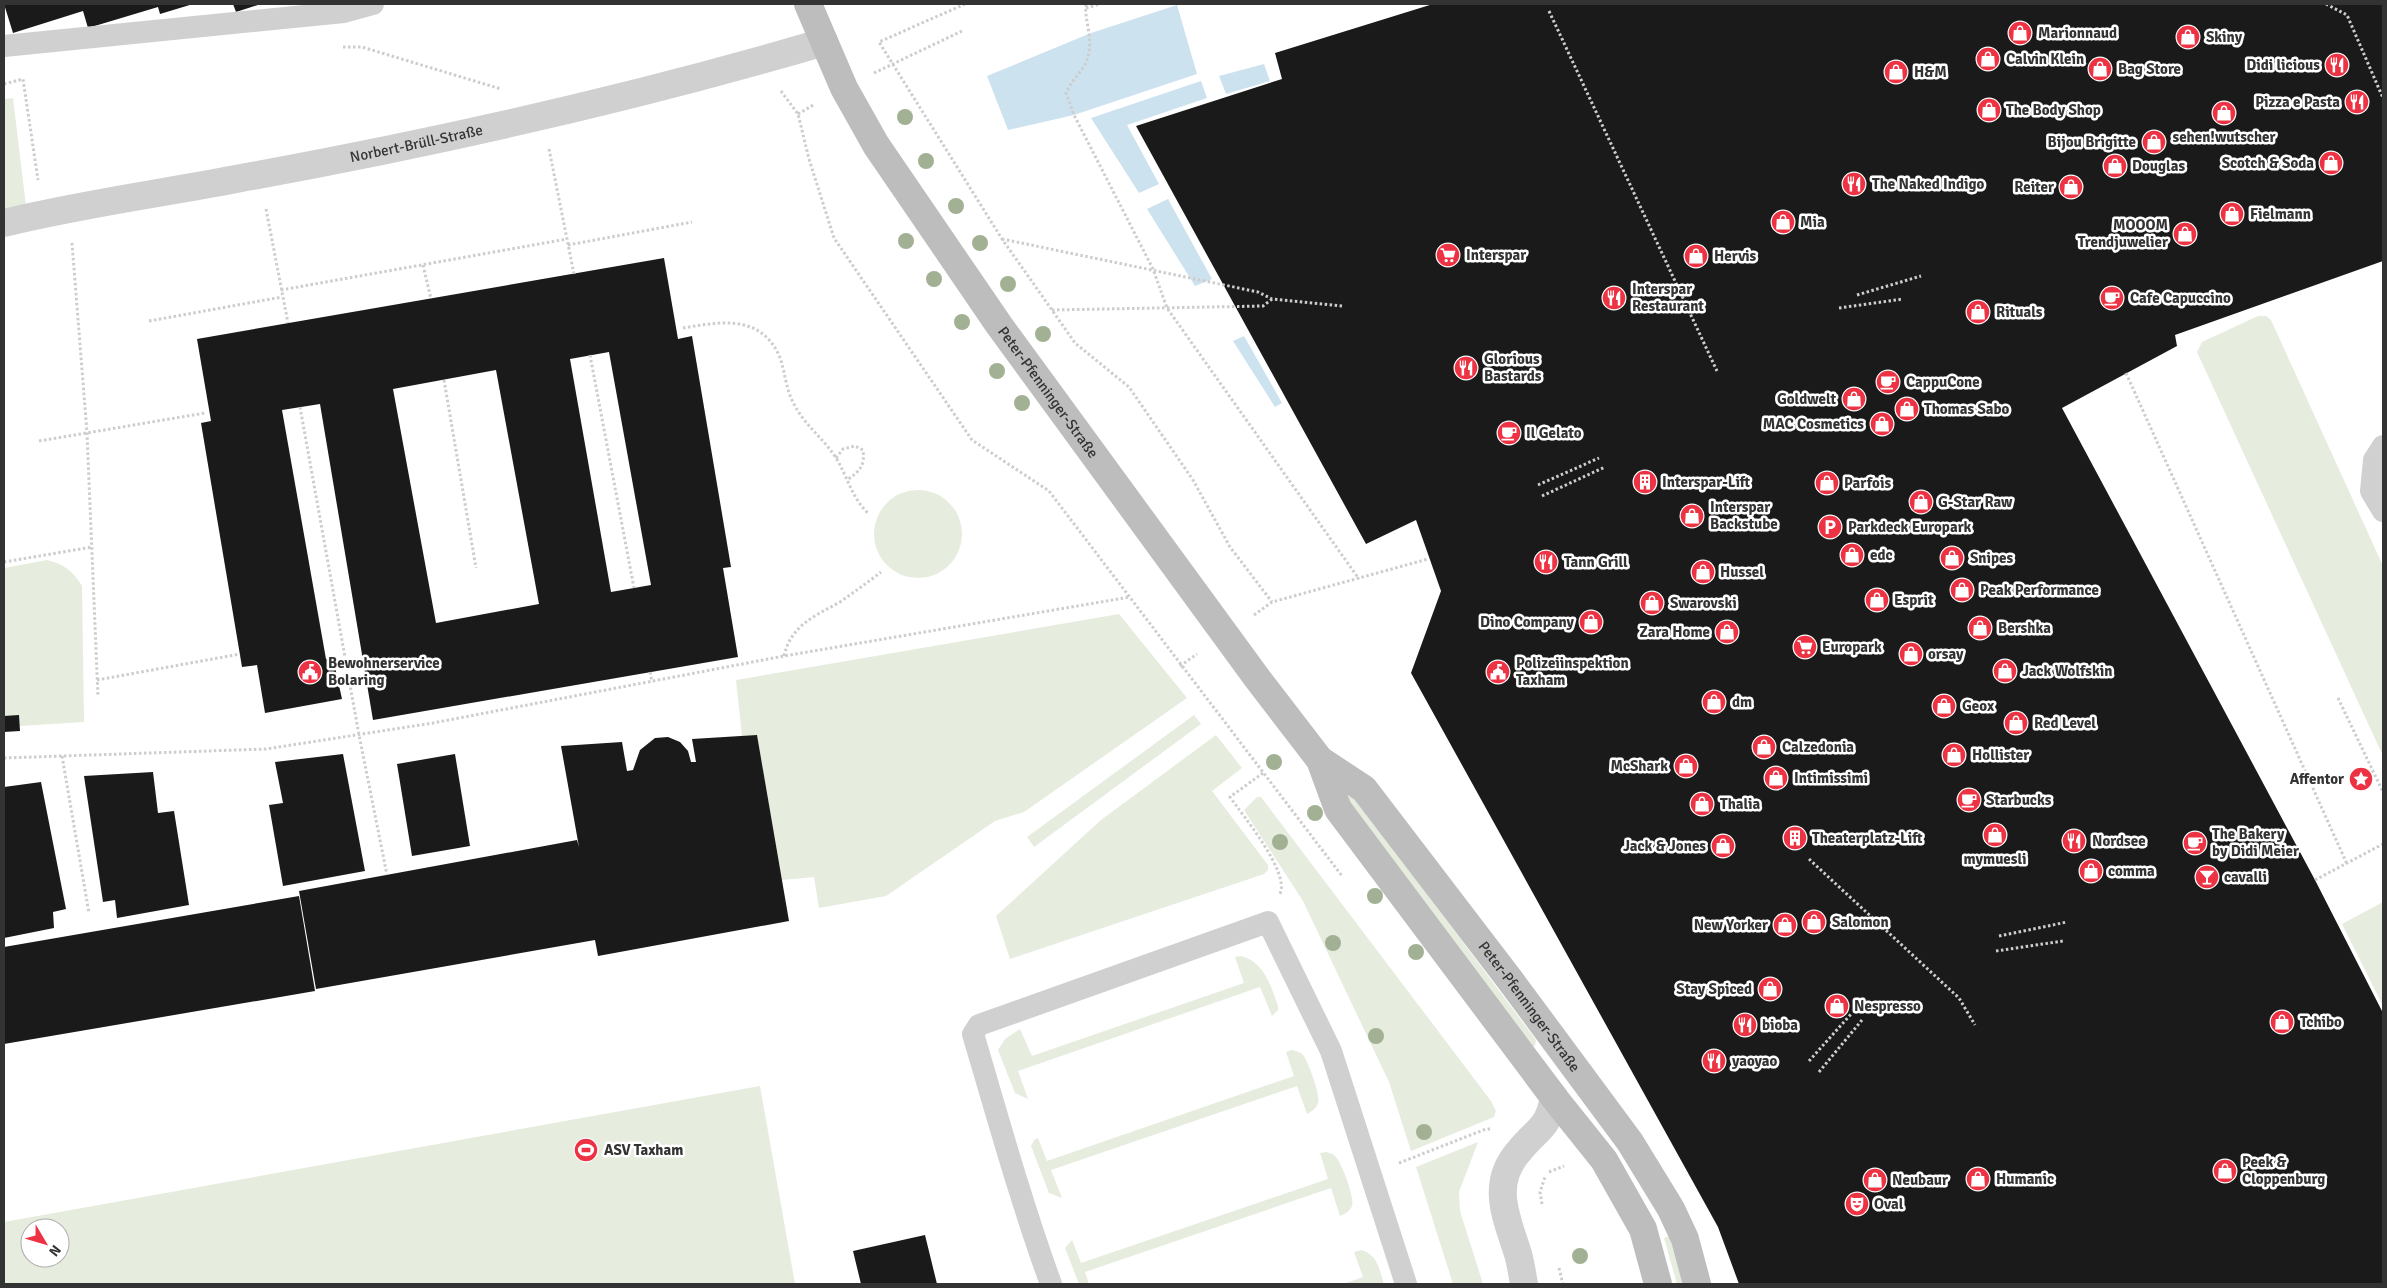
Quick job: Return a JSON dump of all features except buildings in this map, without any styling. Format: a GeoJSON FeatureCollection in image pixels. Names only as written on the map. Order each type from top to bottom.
{"type":"FeatureCollection","features":[{"type":"Feature","properties":{"kind":"street","name":"Peter-Pfenninger-Straße"},"geometry":{"type":"LineString","coordinates":[[808,4],[844,88],[876,145],[987,309],[1256,678],[1320,760],[1364,790],[1510,980],[1630,1142],[1672,1209],[1685,1239],[1697,1284]]}},
{"type":"Feature","properties":{"kind":"street","name":"Norbert-Brüll-Straße"},"geometry":{"type":"LineString","coordinates":[[4,223],[69,207],[260,175],[543,116],[824,42]]}},
{"type":"Feature","properties":{"kind":"street","name":"Peter-Pfenninger-Straße"},"geometry":{"type":"LineString","coordinates":[[1320,760],[1338,809],[1554,1097],[1604,1160],[1642,1229],[1658,1284]]}},
{"type":"Feature","properties":{"kind":"street"},"geometry":{"type":"LineString","coordinates":[[1524,1284],[1518,1254],[1502,1204],[1504,1185],[1514,1158],[1550,1117],[1554,1097]]}},
{"type":"Feature","properties":{"kind":"lane"},"geometry":{"type":"LineString","coordinates":[[4,46],[344,12],[373,4]]}},
{"type":"Feature","properties":{"kind":"lane"},"geometry":{"type":"LineString","coordinates":[[2383,446],[2374,460],[2371,491],[2383,511]]}},
{"type":"Feature","properties":{"kind":"lane"},"geometry":{"type":"LineString","coordinates":[[1051,1284],[1009,1155],[974,1034],[975,1029],[979,1025],[1268,922],[1331,1051],[1406,1284]]}},
{"type":"Feature","properties":{"kind":"path"},"geometry":{"type":"LineString","coordinates":[[965,4],[880,42],[891,64],[1002,239],[1075,343],[1129,387],[1193,480],[1230,547],[1272,602],[1428,559]]}},
{"type":"Feature","properties":{"kind":"path"},"geometry":{"type":"LineString","coordinates":[[1100,4],[1086,6],[1091,34],[1089,54],[1084,68],[1072,81],[1066,94],[1074,114],[1153,269],[1168,308],[1359,579]]}},
{"type":"Feature","properties":{"kind":"path"},"geometry":{"type":"LineString","coordinates":[[2326,4],[2347,15],[2383,98]]}},
{"type":"Feature","properties":{"kind":"path"},"geometry":{"type":"LineString","coordinates":[[1549,11],[1717,371]]}},
{"type":"Feature","properties":{"kind":"path"},"geometry":{"type":"LineString","coordinates":[[891,64],[962,31]]}},
{"type":"Feature","properties":{"kind":"path"},"geometry":{"type":"LineString","coordinates":[[335,47],[362,47],[502,89]]}},
{"type":"Feature","properties":{"kind":"path"},"geometry":{"type":"LineString","coordinates":[[20,72],[39,186]]}},
{"type":"Feature","properties":{"kind":"path"},"geometry":{"type":"LineString","coordinates":[[4,84],[30,76]]}},
{"type":"Feature","properties":{"kind":"path"},"geometry":{"type":"LineString","coordinates":[[777,87],[798,114],[834,238],[972,440],[1049,491],[1180,666],[1347,883]]}},
{"type":"Feature","properties":{"kind":"path"},"geometry":{"type":"LineString","coordinates":[[543,116],[574,274]]}},
{"type":"Feature","properties":{"kind":"path"},"geometry":{"type":"LineString","coordinates":[[260,175],[288,323]]}},
{"type":"Feature","properties":{"kind":"path"},"geometry":{"type":"LineString","coordinates":[[69,207],[87,433],[98,697]]}},
{"type":"Feature","properties":{"kind":"path"},"geometry":{"type":"LineString","coordinates":[[568,245],[692,222]]}},
{"type":"Feature","properties":{"kind":"path"},"geometry":{"type":"LineString","coordinates":[[281,290],[567,239]]}},
{"type":"Feature","properties":{"kind":"path"},"geometry":{"type":"LineString","coordinates":[[1002,239],[1258,292],[1272,299],[1342,306]]}},
{"type":"Feature","properties":{"kind":"path"},"geometry":{"type":"LineString","coordinates":[[423,265],[431,299]]}},
{"type":"Feature","properties":{"kind":"path"},"geometry":{"type":"LineString","coordinates":[[1857,295],[1921,276]]}},
{"type":"Feature","properties":{"kind":"path"},"geometry":{"type":"LineString","coordinates":[[149,321],[282,297]]}},
{"type":"Feature","properties":{"kind":"path"},"geometry":{"type":"LineString","coordinates":[[1052,310],[1263,306],[1272,299]]}},
{"type":"Feature","properties":{"kind":"path"},"geometry":{"type":"LineString","coordinates":[[1839,308],[1903,299]]}},
{"type":"Feature","properties":{"kind":"path"},"geometry":{"type":"LineString","coordinates":[[683,328],[742,323],[755,328],[767,338],[778,353],[791,398],[798,413],[806,426],[836,458],[858,503],[868,513]]}},
{"type":"Feature","properties":{"kind":"path"},"geometry":{"type":"LineString","coordinates":[[590,355],[634,588]]}},
{"type":"Feature","properties":{"kind":"path"},"geometry":{"type":"LineString","coordinates":[[2126,373],[2347,864]]}},
{"type":"Feature","properties":{"kind":"path"},"geometry":{"type":"LineString","coordinates":[[444,380],[476,568]]}},
{"type":"Feature","properties":{"kind":"path"},"geometry":{"type":"LineString","coordinates":[[300,407],[359,735],[387,875]]}},
{"type":"Feature","properties":{"kind":"path"},"geometry":{"type":"LineString","coordinates":[[39,440],[205,413]]}},
{"type":"Feature","properties":{"kind":"path"},"geometry":{"type":"LineString","coordinates":[[836,458],[843,449],[855,446],[862,450],[864,462],[860,472],[847,480]]}},
{"type":"Feature","properties":{"kind":"path"},"geometry":{"type":"LineString","coordinates":[[1538,485],[1599,458]]}},
{"type":"Feature","properties":{"kind":"path"},"geometry":{"type":"LineString","coordinates":[[1542,496],[1605,467]]}},
{"type":"Feature","properties":{"kind":"path"},"geometry":{"type":"LineString","coordinates":[[4,562],[92,547]]}},
{"type":"Feature","properties":{"kind":"path"},"geometry":{"type":"LineString","coordinates":[[784,656],[787,644],[801,625],[817,612],[856,591],[881,572]]}},
{"type":"Feature","properties":{"kind":"path"},"geometry":{"type":"LineString","coordinates":[[4,758],[266,750],[652,682],[784,656],[1130,597]]}},
{"type":"Feature","properties":{"kind":"path"},"geometry":{"type":"LineString","coordinates":[[98,680],[240,654]]}},
{"type":"Feature","properties":{"kind":"path"},"geometry":{"type":"LineString","coordinates":[[650,672],[652,682]]}},
{"type":"Feature","properties":{"kind":"path"},"geometry":{"type":"LineString","coordinates":[[2338,698],[2383,792]]}},
{"type":"Feature","properties":{"kind":"path"},"geometry":{"type":"LineString","coordinates":[[62,756],[89,913]]}},
{"type":"Feature","properties":{"kind":"path"},"geometry":{"type":"LineString","coordinates":[[1263,773],[1230,797],[1274,860],[1282,889],[1268,922]]}},
{"type":"Feature","properties":{"kind":"path"},"geometry":{"type":"LineString","coordinates":[[2315,880],[2383,844]]}},
{"type":"Feature","properties":{"kind":"path"},"geometry":{"type":"LineString","coordinates":[[1809,859],[1959,998],[1975,1025]]}},
{"type":"Feature","properties":{"kind":"path"},"geometry":{"type":"LineString","coordinates":[[1998,936],[2067,922]]}},
{"type":"Feature","properties":{"kind":"path"},"geometry":{"type":"LineString","coordinates":[[1996,951],[2063,941]]}},
{"type":"Feature","properties":{"kind":"path"},"geometry":{"type":"LineString","coordinates":[[1809,1061],[1852,1013]]}},
{"type":"Feature","properties":{"kind":"path"},"geometry":{"type":"LineString","coordinates":[[1819,1072],[1862,1020]]}},
{"type":"Feature","properties":{"kind":"path"},"geometry":{"type":"LineString","coordinates":[[1370,1173],[1486,1129],[1540,1130]]}},
{"type":"Feature","properties":{"kind":"shaded area"},"geometry":{"type":"Polygon","coordinates":[[[13,98],[26,206],[4,209],[4,99],[13,98]]]}},
{"type":"Feature","properties":{"kind":"shaded area"},"geometry":{"type":"Polygon","coordinates":[[[2258,316],[2266,316],[2271,320],[2383,566],[2383,756],[2197,352],[2202,342],[2258,316]]]}},
{"type":"Feature","properties":{"kind":"shaded area"},"geometry":{"type":"Polygon","coordinates":[[[918,490],[935,493],[949,503],[959,517],[962,534],[959,551],[949,565],[935,575],[918,578],[901,575],[887,565],[877,551],[874,534],[877,517],[887,503],[901,493],[918,490]]]}},
{"type":"Feature","properties":{"kind":"shaded area"},"geometry":{"type":"Polygon","coordinates":[[[47,560],[68,569],[82,586],[84,722],[4,727],[4,568],[47,560]]]}},
{"type":"Feature","properties":{"kind":"shaded area"},"geometry":{"type":"Polygon","coordinates":[[[1119,614],[1187,698],[1024,812],[995,821],[886,896],[819,908],[814,877],[782,880],[757,735],[742,736],[736,680],[1119,614]]]}},
{"type":"Feature","properties":{"kind":"shaded area"},"geometry":{"type":"Polygon","coordinates":[[[1194,715],[1201,724],[1034,847],[1027,837],[1194,715]]]}},
{"type":"Feature","properties":{"kind":"shaded area"},"geometry":{"type":"Polygon","coordinates":[[[1216,735],[1242,768],[1212,791],[1268,865],[1268,870],[1264,874],[1010,959],[996,916],[1101,820],[1216,735]]]}},
{"type":"Feature","properties":{"kind":"shaded area"},"geometry":{"type":"Polygon","coordinates":[[[1352,794],[1536,1040],[1535,1046],[1531,1047],[1346,800],[1352,794]]]}},
{"type":"Feature","properties":{"kind":"shaded area"},"geometry":{"type":"Polygon","coordinates":[[[1257,797],[1261,797],[1491,1101],[1496,1111],[1494,1117],[1411,1151],[1389,1082],[1303,901],[1244,810],[1257,797]]]}},
{"type":"Feature","properties":{"kind":"shaded area"},"geometry":{"type":"Polygon","coordinates":[[[2383,902],[2383,1006],[2342,924],[2383,902]]]}},
{"type":"Feature","properties":{"kind":"shaded area"},"geometry":{"type":"Polygon","coordinates":[[[1240,956],[1255,963],[1265,975],[1278,1006],[1278,1010],[1272,1016],[1260,987],[1018,1071],[1028,1099],[1015,1093],[998,1050],[1005,1039],[1020,1029],[1032,1056],[1244,983],[1235,957],[1240,956]]]}},
{"type":"Feature","properties":{"kind":"shaded area"},"geometry":{"type":"Polygon","coordinates":[[[1292,1050],[1303,1055],[1314,1079],[1318,1093],[1318,1103],[1314,1110],[1307,1114],[1297,1086],[1051,1170],[1062,1198],[1049,1193],[1031,1146],[1034,1140],[1038,1138],[1047,1161],[1294,1076],[1286,1052],[1292,1050]]]}},
{"type":"Feature","properties":{"kind":"shaded area","name":"ASV Taxham"},"geometry":{"type":"Polygon","coordinates":[[[760,1086],[795,1284],[4,1284],[4,1222],[20,1219],[20,1268],[70,1268],[70,1218],[26,1218],[760,1086]]]}},
{"type":"Feature","properties":{"kind":"shaded area"},"geometry":{"type":"Polygon","coordinates":[[[1478,1142],[1459,1192],[1460,1211],[1483,1284],[1453,1284],[1416,1167],[1478,1142]]]}},
{"type":"Feature","properties":{"kind":"shaded area"},"geometry":{"type":"Polygon","coordinates":[[[1326,1152],[1334,1155],[1339,1161],[1350,1189],[1352,1206],[1344,1214],[1340,1216],[1331,1188],[1085,1272],[1089,1284],[1079,1284],[1065,1248],[1072,1240],[1081,1263],[1328,1179],[1320,1153],[1326,1152]]]}},
{"type":"Feature","properties":{"kind":"shaded area"},"geometry":{"type":"Polygon","coordinates":[[[1672,1235],[1687,1284],[1677,1284],[1664,1238],[1672,1235]]]}},
{"type":"Feature","properties":{"kind":"shaded area"},"geometry":{"type":"Polygon","coordinates":[[[1361,1250],[1367,1252],[1374,1259],[1384,1284],[1343,1284],[1363,1277],[1354,1252],[1361,1250]]]}},
{"type":"Feature","properties":{"kind":"water"},"geometry":{"type":"Polygon","coordinates":[[[1177,5],[1197,74],[1074,115],[1008,130],[987,76],[1091,33],[1177,5]]]}},
{"type":"Feature","properties":{"kind":"water"},"geometry":{"type":"Polygon","coordinates":[[[1264,64],[1270,81],[1226,94],[1219,76],[1264,64]]]}},
{"type":"Feature","properties":{"kind":"water"},"geometry":{"type":"Polygon","coordinates":[[[1201,81],[1207,98],[1127,125],[1159,184],[1139,193],[1091,118],[1201,81]]]}},
{"type":"Feature","properties":{"kind":"water"},"geometry":{"type":"Polygon","coordinates":[[[1168,199],[1212,279],[1195,286],[1147,209],[1168,199]]]}},
{"type":"Feature","properties":{"kind":"water"},"geometry":{"type":"Polygon","coordinates":[[[1244,336],[1282,403],[1275,407],[1233,341],[1244,336]]]}},
{"type":"Feature","properties":{"kind":"place","name":"Marionnaud"},"geometry":{"type":"Point","coordinates":[2020,33]}},
{"type":"Feature","properties":{"kind":"place","name":"Skiny"},"geometry":{"type":"Point","coordinates":[2188,37]}},
{"type":"Feature","properties":{"kind":"place","name":"Calvin Klein"},"geometry":{"type":"Point","coordinates":[1988,59]}},
{"type":"Feature","properties":{"kind":"place","name":"Didi licious"},"geometry":{"type":"Point","coordinates":[2337,65]}},
{"type":"Feature","properties":{"kind":"place","name":"Bag Store"},"geometry":{"type":"Point","coordinates":[2100,69]}},
{"type":"Feature","properties":{"kind":"place","name":"H&M"},"geometry":{"type":"Point","coordinates":[1896,72]}},
{"type":"Feature","properties":{"kind":"place","name":"Pizza e Pasta"},"geometry":{"type":"Point","coordinates":[2357,102]}},
{"type":"Feature","properties":{"kind":"place","name":"The Body Shop"},"geometry":{"type":"Point","coordinates":[1989,110]}},
{"type":"Feature","properties":{"kind":"place","name":"sehen!wutscher"},"geometry":{"type":"Point","coordinates":[2224,113]}},
{"type":"Feature","properties":{"kind":"place","name":"Bijou Brigitte"},"geometry":{"type":"Point","coordinates":[2154,142]}},
{"type":"Feature","properties":{"kind":"place","name":"Scotch & Soda"},"geometry":{"type":"Point","coordinates":[2331,163]}},
{"type":"Feature","properties":{"kind":"place","name":"Douglas"},"geometry":{"type":"Point","coordinates":[2115,166]}},
{"type":"Feature","properties":{"kind":"place","name":"The Naked Indigo"},"geometry":{"type":"Point","coordinates":[1854,184]}},
{"type":"Feature","properties":{"kind":"place","name":"Reiter"},"geometry":{"type":"Point","coordinates":[2071,187]}},
{"type":"Feature","properties":{"kind":"place","name":"Fielmann"},"geometry":{"type":"Point","coordinates":[2232,214]}},
{"type":"Feature","properties":{"kind":"place","name":"Mia"},"geometry":{"type":"Point","coordinates":[1783,222]}},
{"type":"Feature","properties":{"kind":"place","name":"MOOOM Trendjuwelier"},"geometry":{"type":"Point","coordinates":[2185,234]}},
{"type":"Feature","properties":{"kind":"place","name":"Interspar"},"geometry":{"type":"Point","coordinates":[1448,255]}},
{"type":"Feature","properties":{"kind":"place","name":"Hervis"},"geometry":{"type":"Point","coordinates":[1696,256]}},
{"type":"Feature","properties":{"kind":"place","name":"Interspar Restaurant"},"geometry":{"type":"Point","coordinates":[1614,298]}},
{"type":"Feature","properties":{"kind":"place","name":"Cafe Capuccino"},"geometry":{"type":"Point","coordinates":[2112,298]}},
{"type":"Feature","properties":{"kind":"place","name":"Rituals"},"geometry":{"type":"Point","coordinates":[1978,312]}},
{"type":"Feature","properties":{"kind":"place","name":"Glorious Bastards"},"geometry":{"type":"Point","coordinates":[1466,368]}},
{"type":"Feature","properties":{"kind":"place","name":"CappuCone"},"geometry":{"type":"Point","coordinates":[1888,382]}},
{"type":"Feature","properties":{"kind":"place","name":"Goldwelt"},"geometry":{"type":"Point","coordinates":[1854,399]}},
{"type":"Feature","properties":{"kind":"place","name":"Thomas Sabo"},"geometry":{"type":"Point","coordinates":[1907,409]}},
{"type":"Feature","properties":{"kind":"place","name":"MAC Cosmetics"},"geometry":{"type":"Point","coordinates":[1882,424]}},
{"type":"Feature","properties":{"kind":"place","name":"Il Gelato"},"geometry":{"type":"Point","coordinates":[1509,433]}},
{"type":"Feature","properties":{"kind":"place","name":"Interspar-Lift"},"geometry":{"type":"Point","coordinates":[1645,482]}},
{"type":"Feature","properties":{"kind":"place","name":"Parfois"},"geometry":{"type":"Point","coordinates":[1827,483]}},
{"type":"Feature","properties":{"kind":"place","name":"G-Star Raw"},"geometry":{"type":"Point","coordinates":[1921,502]}},
{"type":"Feature","properties":{"kind":"place","name":"Interspar Backstube"},"geometry":{"type":"Point","coordinates":[1692,516]}},
{"type":"Feature","properties":{"kind":"place","name":"Parkdeck Europark"},"geometry":{"type":"Point","coordinates":[1830,527]}},
{"type":"Feature","properties":{"kind":"place","name":"edc"},"geometry":{"type":"Point","coordinates":[1852,555]}},
{"type":"Feature","properties":{"kind":"place","name":"Snipes"},"geometry":{"type":"Point","coordinates":[1952,558]}},
{"type":"Feature","properties":{"kind":"place","name":"Tann Grill"},"geometry":{"type":"Point","coordinates":[1546,562]}},
{"type":"Feature","properties":{"kind":"place","name":"Hussel"},"geometry":{"type":"Point","coordinates":[1703,572]}},
{"type":"Feature","properties":{"kind":"place","name":"Peak Performance"},"geometry":{"type":"Point","coordinates":[1962,590]}},
{"type":"Feature","properties":{"kind":"place","name":"Esprit"},"geometry":{"type":"Point","coordinates":[1877,600]}},
{"type":"Feature","properties":{"kind":"place","name":"Swarovski"},"geometry":{"type":"Point","coordinates":[1652,603]}},
{"type":"Feature","properties":{"kind":"place","name":"Dino Company"},"geometry":{"type":"Point","coordinates":[1591,622]}},
{"type":"Feature","properties":{"kind":"place","name":"Bershka"},"geometry":{"type":"Point","coordinates":[1980,628]}},
{"type":"Feature","properties":{"kind":"place","name":"Zara Home"},"geometry":{"type":"Point","coordinates":[1727,632]}},
{"type":"Feature","properties":{"kind":"place","name":"Europark"},"geometry":{"type":"Point","coordinates":[1805,647]}},
{"type":"Feature","properties":{"kind":"place","name":"orsay"},"geometry":{"type":"Point","coordinates":[1911,654]}},
{"type":"Feature","properties":{"kind":"place","name":"Jack Wolfskin"},"geometry":{"type":"Point","coordinates":[2005,671]}},
{"type":"Feature","properties":{"kind":"place","name":"Bewohnerservice Bolaring"},"geometry":{"type":"Point","coordinates":[310,672]}},
{"type":"Feature","properties":{"kind":"place","name":"Polizeiinspektion Taxham"},"geometry":{"type":"Point","coordinates":[1498,672]}},
{"type":"Feature","properties":{"kind":"place","name":"dm"},"geometry":{"type":"Point","coordinates":[1714,702]}},
{"type":"Feature","properties":{"kind":"place","name":"Geox"},"geometry":{"type":"Point","coordinates":[1944,706]}},
{"type":"Feature","properties":{"kind":"place","name":"Red Level"},"geometry":{"type":"Point","coordinates":[2016,723]}},
{"type":"Feature","properties":{"kind":"place","name":"Calzedonia"},"geometry":{"type":"Point","coordinates":[1764,747]}},
{"type":"Feature","properties":{"kind":"place","name":"Hollister"},"geometry":{"type":"Point","coordinates":[1954,755]}},
{"type":"Feature","properties":{"kind":"place","name":"McShark"},"geometry":{"type":"Point","coordinates":[1686,766]}},
{"type":"Feature","properties":{"kind":"place","name":"Intimissimi"},"geometry":{"type":"Point","coordinates":[1776,778]}},
{"type":"Feature","properties":{"kind":"place","name":"Affentor"},"geometry":{"type":"Point","coordinates":[2361,779]}},
{"type":"Feature","properties":{"kind":"place","name":"Starbucks"},"geometry":{"type":"Point","coordinates":[1969,800]}},
{"type":"Feature","properties":{"kind":"place","name":"Thalia"},"geometry":{"type":"Point","coordinates":[1702,804]}},
{"type":"Feature","properties":{"kind":"place","name":"mymuesli"},"geometry":{"type":"Point","coordinates":[1995,835]}},
{"type":"Feature","properties":{"kind":"place","name":"Theaterplatz-Lift"},"geometry":{"type":"Point","coordinates":[1795,838]}},
{"type":"Feature","properties":{"kind":"place","name":"Nordsee"},"geometry":{"type":"Point","coordinates":[2074,841]}},
{"type":"Feature","properties":{"kind":"place","name":"The Bakery by Didi Meier"},"geometry":{"type":"Point","coordinates":[2195,843]}},
{"type":"Feature","properties":{"kind":"place","name":"Jack & Jones"},"geometry":{"type":"Point","coordinates":[1723,846]}},
{"type":"Feature","properties":{"kind":"place","name":"comma"},"geometry":{"type":"Point","coordinates":[2091,871]}},
{"type":"Feature","properties":{"kind":"place","name":"cavalli"},"geometry":{"type":"Point","coordinates":[2207,877]}},
{"type":"Feature","properties":{"kind":"place","name":"Salomon"},"geometry":{"type":"Point","coordinates":[1814,922]}},
{"type":"Feature","properties":{"kind":"place","name":"New Yorker"},"geometry":{"type":"Point","coordinates":[1785,925]}},
{"type":"Feature","properties":{"kind":"place","name":"Stay Spiced"},"geometry":{"type":"Point","coordinates":[1770,989]}},
{"type":"Feature","properties":{"kind":"place","name":"Nespresso"},"geometry":{"type":"Point","coordinates":[1837,1006]}},
{"type":"Feature","properties":{"kind":"place","name":"Tchibo"},"geometry":{"type":"Point","coordinates":[2282,1022]}},
{"type":"Feature","properties":{"kind":"place","name":"bioba"},"geometry":{"type":"Point","coordinates":[1745,1025]}},
{"type":"Feature","properties":{"kind":"place","name":"yaoyao"},"geometry":{"type":"Point","coordinates":[1714,1061]}},
{"type":"Feature","properties":{"kind":"place","name":"ASV Taxham"},"geometry":{"type":"Point","coordinates":[586,1150]}},
{"type":"Feature","properties":{"kind":"place","name":"Peek & Cloppenburg"},"geometry":{"type":"Point","coordinates":[2225,1171]}},
{"type":"Feature","properties":{"kind":"place","name":"Humanic"},"geometry":{"type":"Point","coordinates":[1978,1179]}},
{"type":"Feature","properties":{"kind":"place","name":"Neubaur"},"geometry":{"type":"Point","coordinates":[1875,1180]}},
{"type":"Feature","properties":{"kind":"place","name":"Oval"},"geometry":{"type":"Point","coordinates":[1857,1204]}}]}
